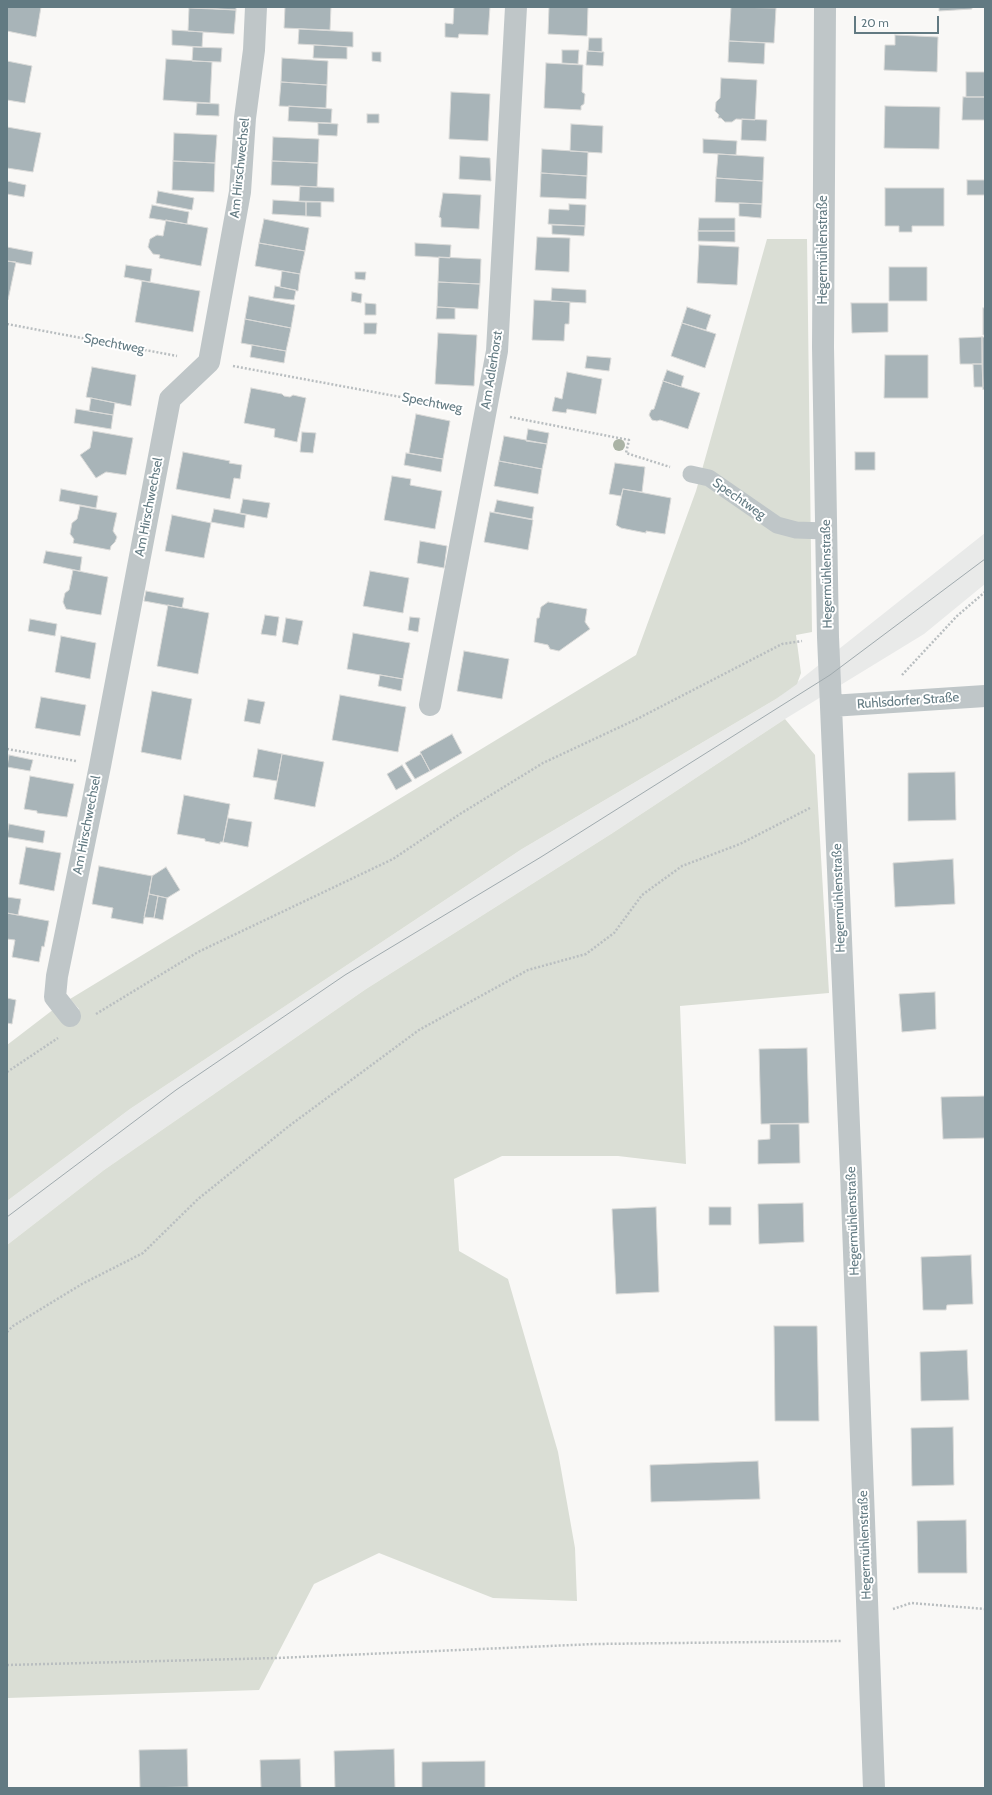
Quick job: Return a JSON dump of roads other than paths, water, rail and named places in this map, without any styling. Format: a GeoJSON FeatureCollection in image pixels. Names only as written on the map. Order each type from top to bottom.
{"type":"FeatureCollection","features":[{"type":"Feature","properties":{"kind":"street","name":"Am Hirschwechsel"},"geometry":{"type":"LineString","coordinates":[[74,1020],[55,997],[57,976],[100,766],[170,399],[209,362],[240,192],[245,118],[254,50],[256,7]]}},
{"type":"Feature","properties":{"kind":"street","name":"Am Adlerhorst"},"geometry":{"type":"LineString","coordinates":[[430,705],[497,351],[516,7]]}},
{"type":"Feature","properties":{"kind":"street","name":"Hegermühlenstraße"},"geometry":{"type":"LineString","coordinates":[[825,7],[823,347],[828,637],[852,1195],[874,1788]]}},
{"type":"Feature","properties":{"kind":"street","name":"Ruhlsdorfer Straße"},"geometry":{"type":"LineString","coordinates":[[831,706],[985,696]]}},
{"type":"Feature","properties":{"kind":"lane","name":"Spechtweg"},"geometry":{"type":"LineString","coordinates":[[691,474],[709,478],[777,525],[796,530],[826,530]]}},
{"type":"Feature","properties":{"kind":"tram line"},"geometry":{"type":"LineString","coordinates":[[7,1217],[176,1090],[345,975],[541,857],[830,675],[985,559]]}}]}
